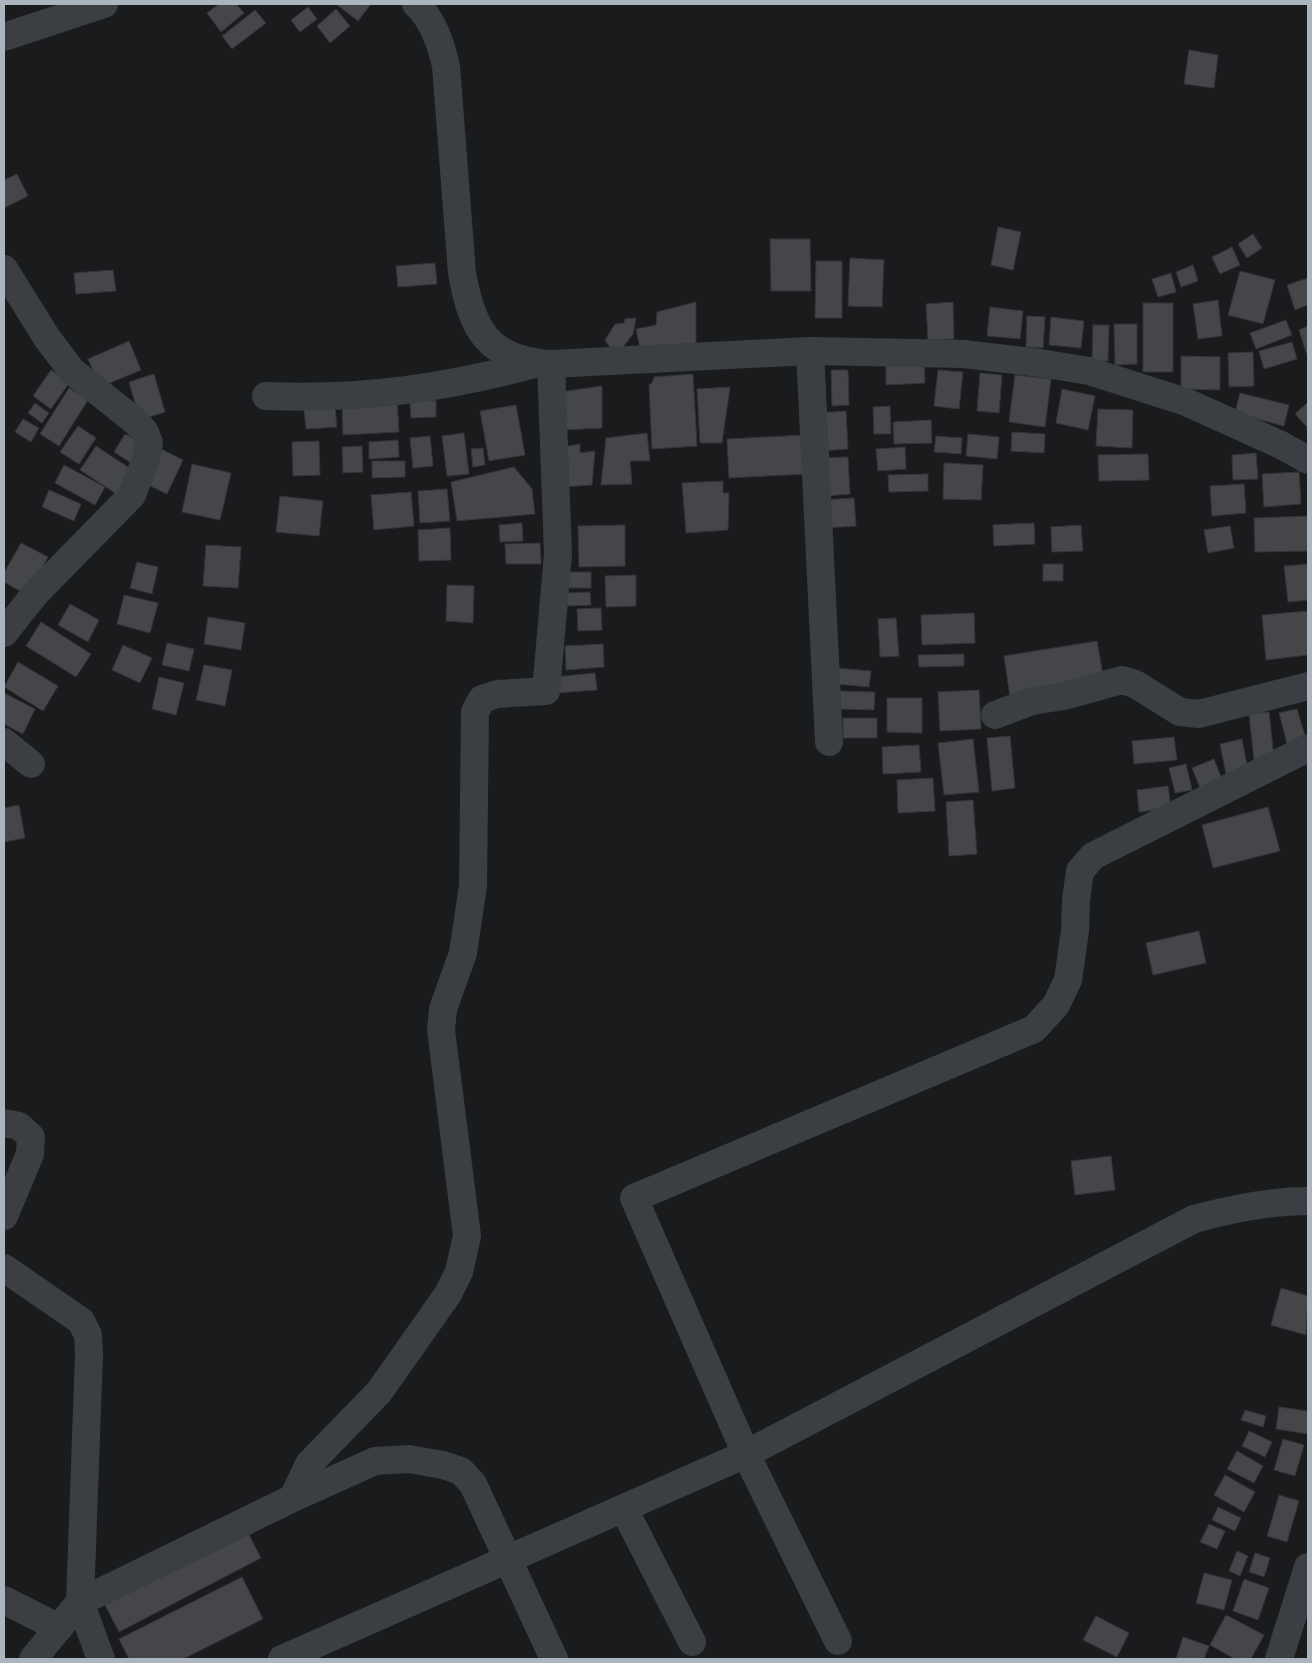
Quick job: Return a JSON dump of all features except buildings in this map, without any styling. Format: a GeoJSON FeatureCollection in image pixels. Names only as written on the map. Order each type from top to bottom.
{"type":"FeatureCollection","features":[{"type":"Feature","properties":{"kind":"street"},"geometry":{"type":"LineString","coordinates":[[4,37],[104,4]]}},
{"type":"Feature","properties":{"kind":"street"},"geometry":{"type":"LineString","coordinates":[[416,4],[432,24],[446,66],[462,273],[468,306],[483,336],[496,347],[517,357],[544,364]]}},
{"type":"Feature","properties":{"kind":"street"},"geometry":{"type":"LineString","coordinates":[[4,269],[47,338],[72,371],[136,422],[145,432],[149,442],[146,459],[132,495],[35,594],[4,633]]}},
{"type":"Feature","properties":{"kind":"street"},"geometry":{"type":"LineString","coordinates":[[810,351],[829,742]]}},
{"type":"Feature","properties":{"kind":"street"},"geometry":{"type":"LineString","coordinates":[[266,396],[316,398],[398,393],[544,364],[810,351],[963,354],[1089,371],[1186,402],[1306,455]]}},
{"type":"Feature","properties":{"kind":"street"},"geometry":{"type":"LineString","coordinates":[[293,1498],[309,1464],[379,1392],[448,1294],[458,1272],[467,1236],[462,1181],[441,1030],[443,1009],[463,953],[473,886],[475,712],[482,699],[497,694],[546,691],[558,554],[544,364]]}},
{"type":"Feature","properties":{"kind":"street"},"geometry":{"type":"LineString","coordinates":[[995,715],[1032,701],[1064,696],[1122,680],[1135,684],[1180,712],[1199,714],[1308,686]]}},
{"type":"Feature","properties":{"kind":"street"},"geometry":{"type":"LineString","coordinates":[[4,742],[31,764]]}},
{"type":"Feature","properties":{"kind":"street"},"geometry":{"type":"LineString","coordinates":[[838,1641],[746,1454],[634,1198],[1034,1029],[1056,1005],[1068,980],[1076,931],[1076,900],[1080,871],[1093,856],[1308,748]]}},
{"type":"Feature","properties":{"kind":"street"},"geometry":{"type":"LineString","coordinates":[[4,1123],[19,1126],[31,1137],[30,1154],[4,1216]]}},
{"type":"Feature","properties":{"kind":"street"},"geometry":{"type":"LineString","coordinates":[[282,1659],[746,1454],[1194,1219],[1234,1208],[1286,1201],[1308,1201]]}},
{"type":"Feature","properties":{"kind":"street"},"geometry":{"type":"LineString","coordinates":[[4,1268],[81,1320],[88,1335],[90,1354],[80,1602],[101,1659]]}},
{"type":"Feature","properties":{"kind":"street"},"geometry":{"type":"LineString","coordinates":[[33,1659],[80,1602],[293,1498],[375,1461],[409,1459],[443,1465],[461,1471],[474,1484],[554,1659]]}},
{"type":"Feature","properties":{"kind":"street"},"geometry":{"type":"LineString","coordinates":[[624,1509],[692,1642]]}},
{"type":"Feature","properties":{"kind":"street"},"geometry":{"type":"LineString","coordinates":[[1279,1659],[1308,1567]]}},
{"type":"Feature","properties":{"kind":"street"},"geometry":{"type":"LineString","coordinates":[[4,1600],[59,1628]]}}]}
